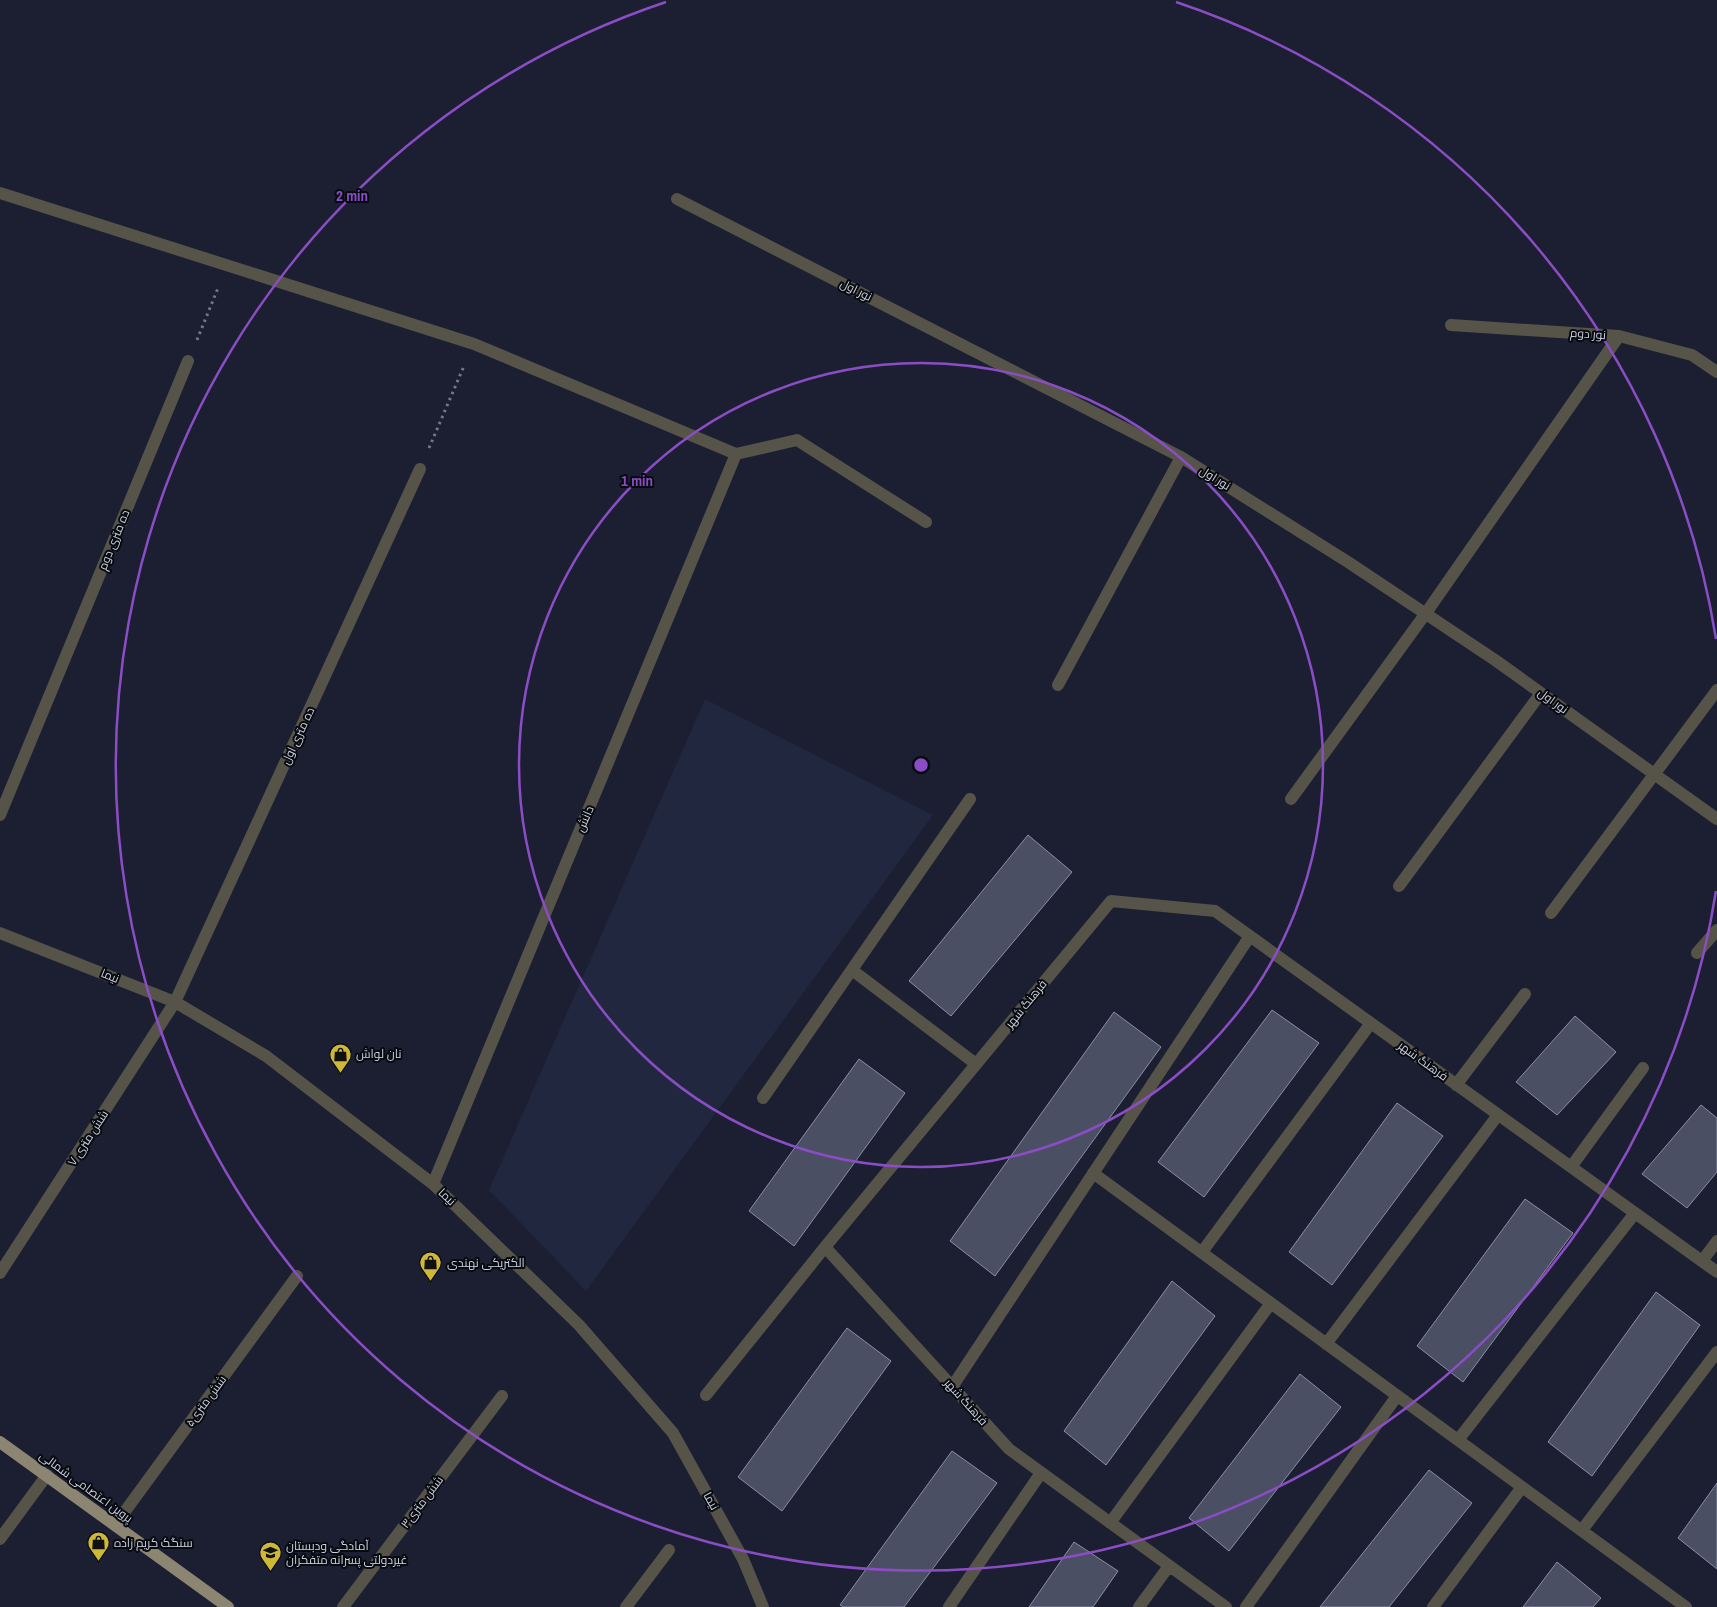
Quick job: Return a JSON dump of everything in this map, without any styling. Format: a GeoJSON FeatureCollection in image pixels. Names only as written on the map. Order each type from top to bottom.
{"type":"FeatureCollection","features":[{"type":"Feature","properties":{"kind":"main road","name":"پروین اعتصامی شمالی"},"geometry":{"type":"LineString","coordinates":[[0,1442],[228,1607]]}},
{"type":"Feature","properties":{"kind":"street"},"geometry":{"type":"LineString","coordinates":[[0,193],[474,344],[736,454],[797,440],[926,522]]}},
{"type":"Feature","properties":{"kind":"street","name":"نور اول"},"geometry":{"type":"LineString","coordinates":[[677,198],[1181,457],[1348,562],[1496,660],[1717,819]]}},
{"type":"Feature","properties":{"kind":"street","name":"نور دوم"},"geometry":{"type":"LineString","coordinates":[[1451,325],[1619,336],[1692,355],[1717,372]]}},
{"type":"Feature","properties":{"kind":"street"},"geometry":{"type":"LineString","coordinates":[[1291,799],[1426,614],[1619,336]]}},
{"type":"Feature","properties":{"kind":"street","name":"ده متری دوم"},"geometry":{"type":"LineString","coordinates":[[0,815],[188,361]]}},
{"type":"Feature","properties":{"kind":"street","name":"دانش"},"geometry":{"type":"LineString","coordinates":[[433,1184],[736,454]]}},
{"type":"Feature","properties":{"kind":"street"},"geometry":{"type":"LineString","coordinates":[[1058,684],[1181,457]]}},
{"type":"Feature","properties":{"kind":"street","name":"ده متری اول"},"geometry":{"type":"LineString","coordinates":[[175,1002],[420,469]]}},
{"type":"Feature","properties":{"kind":"street"},"geometry":{"type":"LineString","coordinates":[[1550,913],[1717,690]]}},
{"type":"Feature","properties":{"kind":"street"},"geometry":{"type":"LineString","coordinates":[[1399,886],[1541,693]]}},
{"type":"Feature","properties":{"kind":"street"},"geometry":{"type":"LineString","coordinates":[[763,1098],[970,799]]}},
{"type":"Feature","properties":{"kind":"street","name":"فرهنگ شهر"},"geometry":{"type":"LineString","coordinates":[[1226,1607],[1009,1449],[825,1248],[1110,901],[1215,911],[1717,1272]]}},
{"type":"Feature","properties":{"kind":"street"},"geometry":{"type":"LineString","coordinates":[[1697,953],[1717,930]]}},
{"type":"Feature","properties":{"kind":"street","name":"نیما"},"geometry":{"type":"LineString","coordinates":[[0,933],[175,1002],[266,1056],[433,1184],[579,1325],[673,1433],[743,1559],[763,1607]]}},
{"type":"Feature","properties":{"kind":"street"},"geometry":{"type":"LineString","coordinates":[[952,1387],[1250,936]]}},
{"type":"Feature","properties":{"kind":"street"},"geometry":{"type":"LineString","coordinates":[[852,970],[976,1064]]}},
{"type":"Feature","properties":{"kind":"street"},"geometry":{"type":"LineString","coordinates":[[1456,1084],[1526,994]]}},
{"type":"Feature","properties":{"kind":"street","name":"۷ شش متری"},"geometry":{"type":"LineString","coordinates":[[0,1273],[175,1002]]}},
{"type":"Feature","properties":{"kind":"street"},"geometry":{"type":"LineString","coordinates":[[1202,1252],[1371,1023]]}},
{"type":"Feature","properties":{"kind":"street"},"geometry":{"type":"LineString","coordinates":[[1571,1167],[1643,1068]]}},
{"type":"Feature","properties":{"kind":"street"},"geometry":{"type":"LineString","coordinates":[[1326,1344],[1498,1115]]}},
{"type":"Feature","properties":{"kind":"street"},"geometry":{"type":"LineString","coordinates":[[1093,1173],[1686,1607]]}},
{"type":"Feature","properties":{"kind":"street"},"geometry":{"type":"LineString","coordinates":[[1458,1440],[1635,1213]]}},
{"type":"Feature","properties":{"kind":"street"},"geometry":{"type":"LineString","coordinates":[[1702,1262],[1717,1241]]}},
{"type":"Feature","properties":{"kind":"street"},"geometry":{"type":"LineString","coordinates":[[706,1395],[825,1248]]}},
{"type":"Feature","properties":{"kind":"street","name":"۵شش متری"},"geometry":{"type":"LineString","coordinates":[[115,1525],[298,1276]]}},
{"type":"Feature","properties":{"kind":"street"},"geometry":{"type":"LineString","coordinates":[[1110,1523],[1271,1303]]}},
{"type":"Feature","properties":{"kind":"street"},"geometry":{"type":"LineString","coordinates":[[1582,1530],[1717,1352]]}},
{"type":"Feature","properties":{"kind":"street","name":"شش متری۳"},"geometry":{"type":"LineString","coordinates":[[343,1607],[502,1396]]}},
{"type":"Feature","properties":{"kind":"street"},"geometry":{"type":"LineString","coordinates":[[1246,1607],[1398,1396]]}},
{"type":"Feature","properties":{"kind":"street"},"geometry":{"type":"LineString","coordinates":[[950,1607],[1042,1473]]}},
{"type":"Feature","properties":{"kind":"street"},"geometry":{"type":"LineString","coordinates":[[0,1539],[48,1475]]}},
{"type":"Feature","properties":{"kind":"street"},"geometry":{"type":"LineString","coordinates":[[1433,1607],[1522,1487]]}},
{"type":"Feature","properties":{"kind":"street"},"geometry":{"type":"LineString","coordinates":[[626,1607],[669,1550]]}},
{"type":"Feature","properties":{"kind":"street"},"geometry":{"type":"LineString","coordinates":[[1139,1607],[1169,1566]]}},
{"type":"Feature","properties":{"kind":"path"},"geometry":{"type":"LineString","coordinates":[[188,361],[227,266]]}},
{"type":"Feature","properties":{"kind":"path"},"geometry":{"type":"LineString","coordinates":[[420,469],[474,344]]}},
{"type":"Feature","properties":{"kind":"shaded area"},"geometry":{"type":"Polygon","coordinates":[[[705,699],[933,815],[586,1291],[489,1190],[705,699]]]}},
{"type":"Feature","properties":{"kind":"building"},"geometry":{"type":"Polygon","coordinates":[[[1028,835],[1072,872],[951,1016],[909,981],[1028,835]]]}},
{"type":"Feature","properties":{"kind":"building"},"geometry":{"type":"Polygon","coordinates":[[[1272,1010],[1319,1043],[1204,1197],[1158,1162],[1272,1010]]]}},
{"type":"Feature","properties":{"kind":"building"},"geometry":{"type":"Polygon","coordinates":[[[1114,1012],[1161,1047],[995,1276],[950,1241],[1114,1012]]]}},
{"type":"Feature","properties":{"kind":"building"},"geometry":{"type":"Polygon","coordinates":[[[1575,1016],[1616,1052],[1557,1115],[1516,1082],[1575,1016]]]}},
{"type":"Feature","properties":{"kind":"building"},"geometry":{"type":"Polygon","coordinates":[[[859,1059],[905,1093],[794,1246],[749,1211],[859,1059]]]}},
{"type":"Feature","properties":{"kind":"building"},"geometry":{"type":"Polygon","coordinates":[[[1397,1103],[1443,1136],[1332,1285],[1289,1252],[1397,1103]]]}},
{"type":"Feature","properties":{"kind":"building"},"geometry":{"type":"Polygon","coordinates":[[[1701,1105],[1717,1118],[1717,1172],[1687,1208],[1642,1174],[1701,1105]]]}},
{"type":"Feature","properties":{"kind":"building"},"geometry":{"type":"Polygon","coordinates":[[[1525,1199],[1573,1233],[1463,1382],[1417,1346],[1525,1199]]]}},
{"type":"Feature","properties":{"kind":"building"},"geometry":{"type":"Polygon","coordinates":[[[1172,1281],[1215,1316],[1106,1465],[1064,1431],[1172,1281]]]}},
{"type":"Feature","properties":{"kind":"building"},"geometry":{"type":"Polygon","coordinates":[[[1656,1292],[1700,1325],[1592,1476],[1548,1442],[1656,1292]]]}},
{"type":"Feature","properties":{"kind":"building"},"geometry":{"type":"Polygon","coordinates":[[[847,1328],[891,1361],[782,1511],[738,1477],[847,1328]]]}},
{"type":"Feature","properties":{"kind":"building"},"geometry":{"type":"Polygon","coordinates":[[[1300,1374],[1341,1407],[1229,1551],[1189,1518],[1300,1374]]]}},
{"type":"Feature","properties":{"kind":"building"},"geometry":{"type":"Polygon","coordinates":[[[952,1451],[997,1483],[904,1607],[843,1607],[840,1605],[952,1451]]]}},
{"type":"Feature","properties":{"kind":"building"},"geometry":{"type":"Polygon","coordinates":[[[1429,1470],[1472,1503],[1389,1607],[1320,1607],[1429,1470]]]}},
{"type":"Feature","properties":{"kind":"building"},"geometry":{"type":"Polygon","coordinates":[[[1717,1483],[1717,1569],[1678,1538],[1717,1483]]]}},
{"type":"Feature","properties":{"kind":"building"},"geometry":{"type":"Polygon","coordinates":[[[1074,1542],[1118,1571],[1093,1607],[1029,1607],[1074,1542]]]}},
{"type":"Feature","properties":{"kind":"building"},"geometry":{"type":"Polygon","coordinates":[[[1557,1562],[1601,1598],[1593,1607],[1523,1607],[1557,1562]]]}},
{"type":"Feature","properties":{"kind":"place","name":"نان لواش"},"geometry":{"type":"Point","coordinates":[340,1073]}},
{"type":"Feature","properties":{"kind":"place","name":"الکتریکی نهندی"},"geometry":{"type":"Point","coordinates":[431,1282]}},
{"type":"Feature","properties":{"kind":"place","name":"سنگک کریم زاده"},"geometry":{"type":"Point","coordinates":[98,1562]}},
{"type":"Feature","properties":{"kind":"place","name":"آمادگی ودبستان غیردولتی پسرانه متفکران"},"geometry":{"type":"Point","coordinates":[270,1572]}}]}
